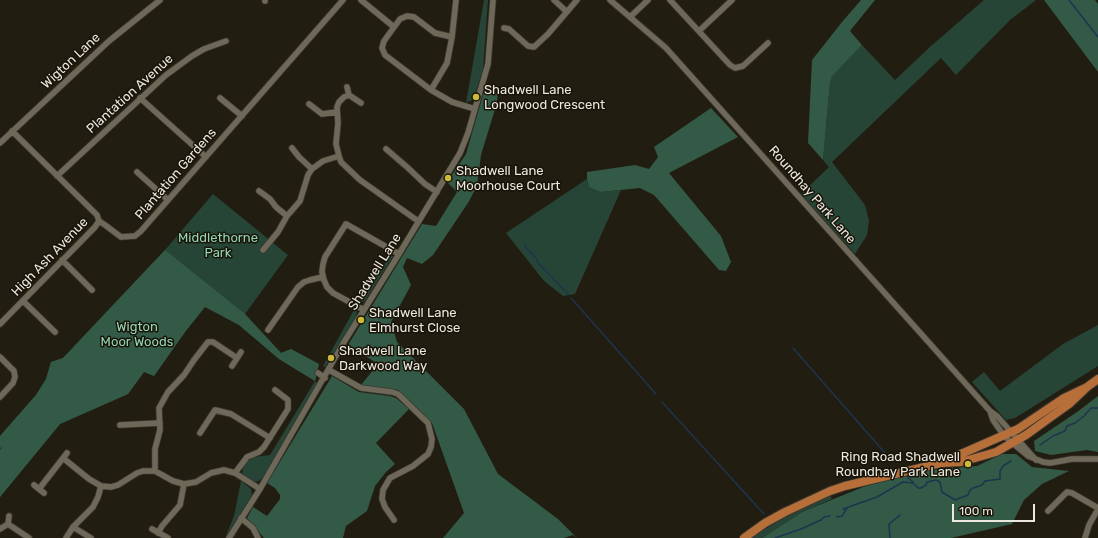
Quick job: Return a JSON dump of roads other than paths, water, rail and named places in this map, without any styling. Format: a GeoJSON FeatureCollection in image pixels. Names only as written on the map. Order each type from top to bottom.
{"type":"FeatureCollection","features":[{"type":"Feature","properties":{"kind":"highway"},"geometry":{"type":"LineString","coordinates":[[941,463],[961,462],[981,457],[996,452],[1015,442],[1069,404],[1098,379]]}},
{"type":"Feature","properties":{"kind":"highway"},"geometry":{"type":"LineString","coordinates":[[744,538],[765,523],[785,512],[845,486],[941,463],[1007,434],[1064,398],[1087,387]]}},
{"type":"Feature","properties":{"kind":"street","name":"Wigton Lane"},"geometry":{"type":"LineString","coordinates":[[0,142],[109,40],[160,0]]}},
{"type":"Feature","properties":{"kind":"street"},"geometry":{"type":"LineString","coordinates":[[334,0],[339,5]]}},
{"type":"Feature","properties":{"kind":"street","name":"Plantation Gardens"},"geometry":{"type":"LineString","coordinates":[[12,131],[97,215],[99,221],[121,237],[135,236],[343,0]]}},
{"type":"Feature","properties":{"kind":"street"},"geometry":{"type":"LineString","coordinates":[[361,0],[394,27]]}},
{"type":"Feature","properties":{"kind":"street"},"geometry":{"type":"LineString","coordinates":[[431,90],[447,63],[452,37],[456,0]]}},
{"type":"Feature","properties":{"kind":"street","name":"Shadwell Lane"},"geometry":{"type":"LineString","coordinates":[[229,538],[260,489],[364,310],[460,153],[468,133],[488,64],[493,0]]}},
{"type":"Feature","properties":{"kind":"street"},"geometry":{"type":"LineString","coordinates":[[554,0],[567,12]]}},
{"type":"Feature","properties":{"kind":"street"},"geometry":{"type":"LineString","coordinates":[[504,28],[508,29],[528,46],[534,47],[577,0]]}},
{"type":"Feature","properties":{"kind":"street","name":"Roundhay Park Lane"},"geometry":{"type":"LineString","coordinates":[[610,0],[671,54],[990,412],[997,416],[1007,434],[1028,456],[1036,460],[1050,463],[1072,459],[1098,459]]}},
{"type":"Feature","properties":{"kind":"street"},"geometry":{"type":"LineString","coordinates":[[630,17],[648,0]]}},
{"type":"Feature","properties":{"kind":"street"},"geometry":{"type":"LineString","coordinates":[[670,0],[735,68],[743,66],[768,43]]}},
{"type":"Feature","properties":{"kind":"street"},"geometry":{"type":"LineString","coordinates":[[699,31],[732,0]]}},
{"type":"Feature","properties":{"kind":"street"},"geometry":{"type":"LineString","coordinates":[[452,37],[435,33],[411,16],[403,17],[382,44],[383,52],[431,90],[452,102],[475,110]]}},
{"type":"Feature","properties":{"kind":"street","name":"Plantation Avenue"},"geometry":{"type":"LineString","coordinates":[[57,176],[166,74],[204,49],[226,41]]}},
{"type":"Feature","properties":{"kind":"street"},"geometry":{"type":"LineString","coordinates":[[347,87],[349,95],[361,103]]}},
{"type":"Feature","properties":{"kind":"street"},"geometry":{"type":"LineString","coordinates":[[349,95],[344,97],[339,102],[336,112],[338,123],[336,144],[338,156],[341,162],[360,180],[418,221]]}},
{"type":"Feature","properties":{"kind":"street"},"geometry":{"type":"LineString","coordinates":[[140,98],[206,157]]}},
{"type":"Feature","properties":{"kind":"street"},"geometry":{"type":"LineString","coordinates":[[220,98],[242,116]]}},
{"type":"Feature","properties":{"kind":"street"},"geometry":{"type":"LineString","coordinates":[[309,104],[322,114],[336,112]]}},
{"type":"Feature","properties":{"kind":"street"},"geometry":{"type":"LineString","coordinates":[[292,148],[312,169]]}},
{"type":"Feature","properties":{"kind":"street"},"geometry":{"type":"LineString","coordinates":[[386,149],[408,167],[425,184],[437,192]]}},
{"type":"Feature","properties":{"kind":"street"},"geometry":{"type":"LineString","coordinates":[[263,250],[274,238],[287,216],[300,201],[308,175],[312,169],[323,161],[338,156]]}},
{"type":"Feature","properties":{"kind":"street"},"geometry":{"type":"LineString","coordinates":[[137,172],[168,200]]}},
{"type":"Feature","properties":{"kind":"street"},"geometry":{"type":"LineString","coordinates":[[259,191],[270,199],[276,207],[287,216]]}},
{"type":"Feature","properties":{"kind":"street","name":"High Ash Avenue"},"geometry":{"type":"LineString","coordinates":[[0,324],[96,227],[99,221]]}},
{"type":"Feature","properties":{"kind":"street"},"geometry":{"type":"LineString","coordinates":[[364,310],[333,293],[327,287],[323,277],[323,264],[326,257],[346,224],[399,254]]}},
{"type":"Feature","properties":{"kind":"street"},"geometry":{"type":"LineString","coordinates":[[62,260],[92,290]]}},
{"type":"Feature","properties":{"kind":"street"},"geometry":{"type":"LineString","coordinates":[[268,330],[298,287],[304,282],[323,277]]}},
{"type":"Feature","properties":{"kind":"street"},"geometry":{"type":"LineString","coordinates":[[23,301],[55,332]]}},
{"type":"Feature","properties":{"kind":"street"},"geometry":{"type":"LineString","coordinates":[[155,471],[155,449],[160,430],[160,408],[168,392],[184,375],[208,342],[213,342],[237,358]]}},
{"type":"Feature","properties":{"kind":"street"},"geometry":{"type":"LineString","coordinates":[[232,366],[241,352]]}},
{"type":"Feature","properties":{"kind":"street"},"geometry":{"type":"LineString","coordinates":[[0,357],[14,371],[15,377],[13,383],[0,397]]}},
{"type":"Feature","properties":{"kind":"street"},"geometry":{"type":"LineString","coordinates":[[329,370],[361,388],[398,394],[428,423],[432,439],[431,448],[428,454],[413,466],[390,478],[383,490],[382,499],[385,507],[394,520]]}},
{"type":"Feature","properties":{"kind":"street"},"geometry":{"type":"LineString","coordinates":[[318,373],[325,378]]}},
{"type":"Feature","properties":{"kind":"street"},"geometry":{"type":"LineString","coordinates":[[235,473],[247,457],[260,451],[264,447],[289,406],[286,397],[275,390]]}},
{"type":"Feature","properties":{"kind":"street"},"geometry":{"type":"LineString","coordinates":[[200,433],[215,410],[231,414],[270,438]]}},
{"type":"Feature","properties":{"kind":"street"},"geometry":{"type":"LineString","coordinates":[[120,425],[160,423]]}},
{"type":"Feature","properties":{"kind":"street"},"geometry":{"type":"LineString","coordinates":[[44,493],[36,487],[65,455],[89,478],[101,486],[111,487],[118,485],[143,471],[155,471],[184,484],[196,482],[218,471],[230,471],[260,489]]}},
{"type":"Feature","properties":{"kind":"street"},"geometry":{"type":"LineString","coordinates":[[158,533],[180,505],[184,484]]}},
{"type":"Feature","properties":{"kind":"street"},"geometry":{"type":"LineString","coordinates":[[66,538],[73,527],[94,508],[101,486]]}},
{"type":"Feature","properties":{"kind":"street"},"geometry":{"type":"LineString","coordinates":[[1048,511],[1067,492],[1072,493],[1098,509],[1089,526],[1085,538]]}},
{"type":"Feature","properties":{"kind":"street"},"geometry":{"type":"LineString","coordinates":[[8,524],[9,516]]}},
{"type":"Feature","properties":{"kind":"street"},"geometry":{"type":"LineString","coordinates":[[241,518],[253,528],[258,538]]}},
{"type":"Feature","properties":{"kind":"street"},"geometry":{"type":"LineString","coordinates":[[0,529],[8,524]]}},
{"type":"Feature","properties":{"kind":"street"},"geometry":{"type":"LineString","coordinates":[[8,524],[29,538]]}},
{"type":"Feature","properties":{"kind":"street"},"geometry":{"type":"LineString","coordinates":[[73,527],[90,538]]}},
{"type":"Feature","properties":{"kind":"street"},"geometry":{"type":"LineString","coordinates":[[152,530],[168,538]]}},
{"type":"Feature","properties":{"kind":"waterway"},"geometry":{"type":"LineString","coordinates":[[1069,0],[1098,37]]}},
{"type":"Feature","properties":{"kind":"waterway"},"geometry":{"type":"LineString","coordinates":[[525,245],[536,258],[538,263],[568,294]]}},
{"type":"Feature","properties":{"kind":"waterway"},"geometry":{"type":"LineString","coordinates":[[571,298],[656,394]]}},
{"type":"Feature","properties":{"kind":"waterway"},"geometry":{"type":"LineString","coordinates":[[793,348],[892,461]]}},
{"type":"Feature","properties":{"kind":"waterway"},"geometry":{"type":"LineString","coordinates":[[662,402],[764,514]]}},
{"type":"Feature","properties":{"kind":"waterway"},"geometry":{"type":"LineString","coordinates":[[1040,445],[1053,436],[1065,431],[1067,426],[1075,423],[1091,408],[1098,408]]}},
{"type":"Feature","properties":{"kind":"waterway"},"geometry":{"type":"LineString","coordinates":[[843,509],[877,497],[903,482],[913,483],[918,488],[921,488],[926,485],[927,482],[936,480],[940,482],[942,492],[955,500],[968,495],[970,490],[982,485],[985,481],[1000,479],[1000,471],[1003,466],[1011,461]]}},
{"type":"Feature","properties":{"kind":"waterway"},"geometry":{"type":"LineString","coordinates":[[905,475],[913,482]]}},
{"type":"Feature","properties":{"kind":"waterway"},"geometry":{"type":"LineString","coordinates":[[837,517],[842,516],[847,508]]}},
{"type":"Feature","properties":{"kind":"waterway"},"geometry":{"type":"LineString","coordinates":[[890,538],[889,524],[900,515]]}},
{"type":"Feature","properties":{"kind":"waterway"},"geometry":{"type":"LineString","coordinates":[[775,538],[801,529],[821,520],[824,517],[830,516]]}},
{"type":"Feature","properties":{"kind":"place","name":"Shadwell Lane Longwood Crescent"},"geometry":{"type":"Point","coordinates":[476,97]}},
{"type":"Feature","properties":{"kind":"place","name":"Shadwell Lane Moorhouse Court"},"geometry":{"type":"Point","coordinates":[448,178]}},
{"type":"Feature","properties":{"kind":"place","name":"Shadwell Lane Elmhurst Close"},"geometry":{"type":"Point","coordinates":[361,320]}},
{"type":"Feature","properties":{"kind":"place","name":"Shadwell Lane Darkwood Way"},"geometry":{"type":"Point","coordinates":[331,358]}},
{"type":"Feature","properties":{"kind":"place","name":"Ring Road Shadwell Roundhay Park Lane"},"geometry":{"type":"Point","coordinates":[968,464]}},
{"type":"Feature","properties":{"kind":"park label","name":"Middlethorne Park"},"geometry":{"type":"Point","coordinates":[218,246]}},
{"type":"Feature","properties":{"kind":"park label","name":"Wigton Moor Woods"},"geometry":{"type":"Point","coordinates":[137,334]}}]}
